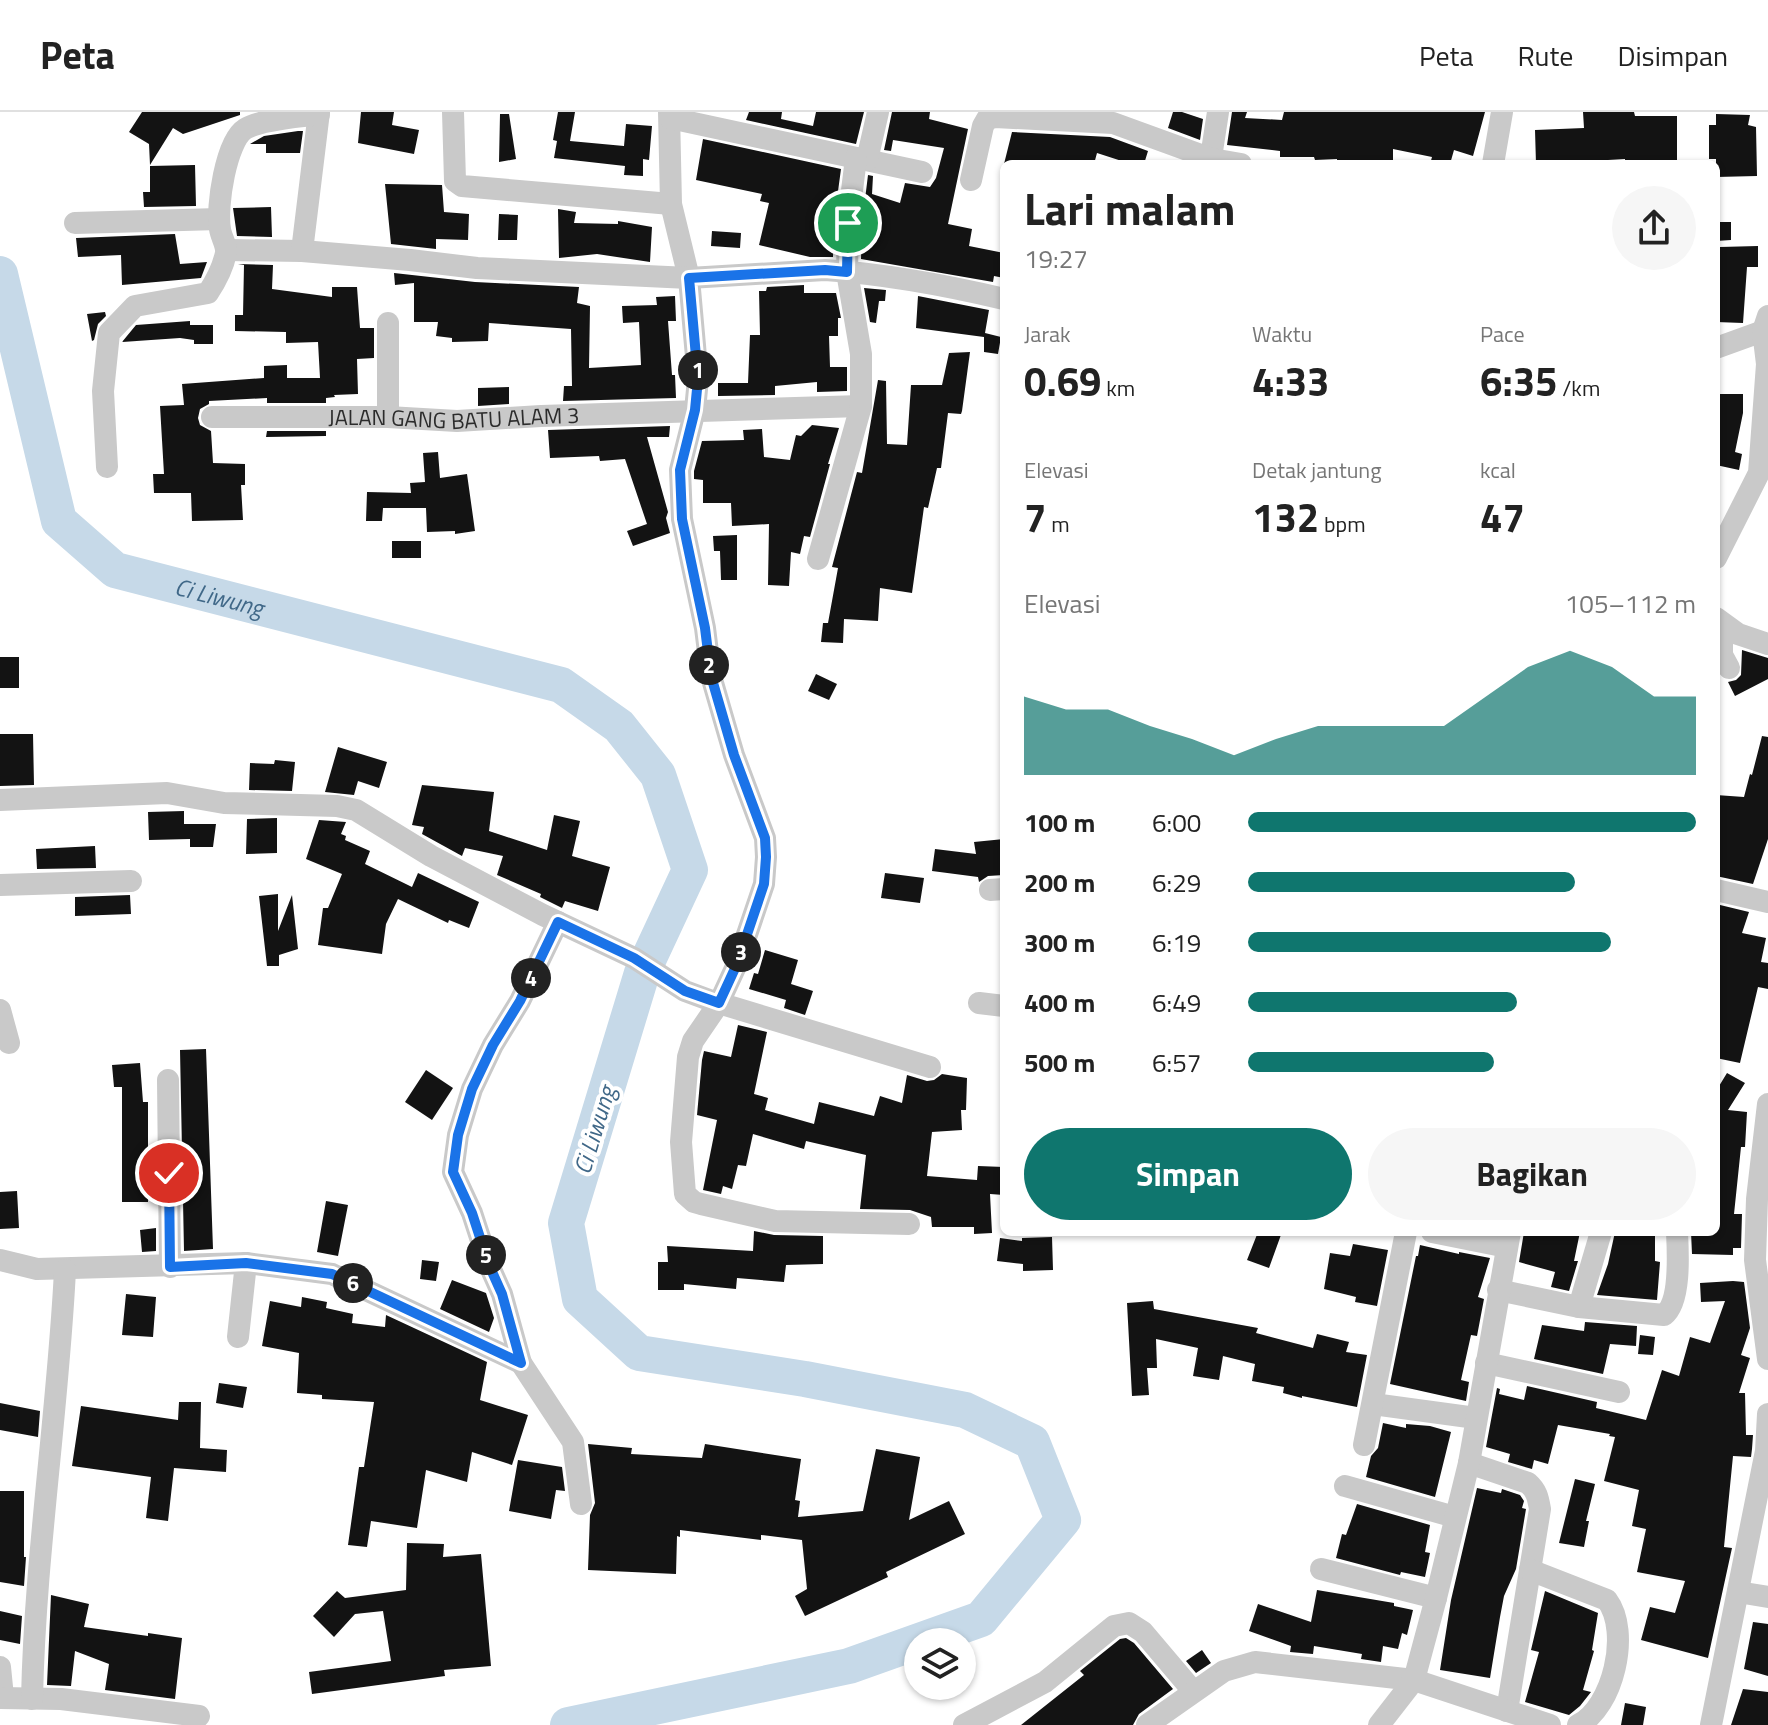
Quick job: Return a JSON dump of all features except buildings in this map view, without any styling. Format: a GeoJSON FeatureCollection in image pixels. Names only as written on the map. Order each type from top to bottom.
{"type":"FeatureCollection","features":[{"type":"Feature","properties":{"kind":"street"},"geometry":{"type":"LineString","coordinates":[[453,112],[457,184],[671,204]]}},
{"type":"Feature","properties":{"kind":"street"},"geometry":{"type":"LineString","coordinates":[[818,559],[861,406],[861,354],[847,272],[848,223],[862,159],[878,112]]}},
{"type":"Feature","properties":{"kind":"street"},"geometry":{"type":"LineString","coordinates":[[1211,160],[1218,112]]}},
{"type":"Feature","properties":{"kind":"street"},"geometry":{"type":"LineString","coordinates":[[1494,160],[1502,112]]}},
{"type":"Feature","properties":{"kind":"street"},"geometry":{"type":"LineString","coordinates":[[107,467],[103,391],[109,333],[123,315],[135,306],[208,293],[217,280],[227,250],[219,219],[224,177],[237,136],[248,127],[319,113],[302,251]]}},
{"type":"Feature","properties":{"kind":"street"},"geometry":{"type":"LineString","coordinates":[[909,1224],[775,1221],[701,1204],[685,1194],[681,1142],[688,1057],[693,1041],[719,1003],[737,964],[764,884],[766,857],[765,838],[734,755],[711,676],[705,628],[683,528],[680,470],[695,410],[698,361],[689,278],[671,204],[669,115],[922,172]]}},
{"type":"Feature","properties":{"kind":"street"},"geometry":{"type":"LineString","coordinates":[[971,180],[987,119],[995,117],[1114,118],[1207,160]]}},
{"type":"Feature","properties":{"kind":"street"},"geometry":{"type":"LineString","coordinates":[[75,223],[219,219]]}},
{"type":"Feature","properties":{"kind":"street"},"geometry":{"type":"LineString","coordinates":[[227,250],[302,251],[477,268],[689,278],[825,270],[944,285],[1000,298]]}},
{"type":"Feature","properties":{"kind":"street"},"geometry":{"type":"LineString","coordinates":[[388,323],[388,417]]}},
{"type":"Feature","properties":{"kind":"street"},"geometry":{"type":"LineString","coordinates":[[1720,346],[1766,324],[1767,364],[1759,473],[1720,550]]}},
{"type":"Feature","properties":{"kind":"street","name":"JALAN GANG BATU ALAM 3"},"geometry":{"type":"LineString","coordinates":[[212,417],[388,417],[457,421],[861,406]]}},
{"type":"Feature","properties":{"kind":"street"},"geometry":{"type":"LineString","coordinates":[[1720,622],[1738,634],[1768,644]]}},
{"type":"Feature","properties":{"kind":"street"},"geometry":{"type":"LineString","coordinates":[[1720,642],[1729,668]]}},
{"type":"Feature","properties":{"kind":"street"},"geometry":{"type":"LineString","coordinates":[[0,800],[167,793],[224,803],[337,806],[356,810],[431,856],[634,958],[685,991],[930,1067]]}},
{"type":"Feature","properties":{"kind":"street"},"geometry":{"type":"LineString","coordinates":[[0,885],[131,881]]}},
{"type":"Feature","properties":{"kind":"street"},"geometry":{"type":"LineString","coordinates":[[1720,891],[1768,902]]}},
{"type":"Feature","properties":{"kind":"street"},"geometry":{"type":"LineString","coordinates":[[558,922],[472,1089],[458,1135],[453,1172],[502,1294],[521,1363],[573,1442],[581,1504]]}},
{"type":"Feature","properties":{"kind":"street"},"geometry":{"type":"LineString","coordinates":[[979,1003],[1000,1006]]}},
{"type":"Feature","properties":{"kind":"street"},"geometry":{"type":"LineString","coordinates":[[0,1010],[9,1043]]}},
{"type":"Feature","properties":{"kind":"street"},"geometry":{"type":"LineString","coordinates":[[168,1080],[170,1267]]}},
{"type":"Feature","properties":{"kind":"street"},"geometry":{"type":"LineString","coordinates":[[1768,1104],[1757,1199],[1755,1260],[1764,1303],[1768,1359]]}},
{"type":"Feature","properties":{"kind":"street"},"geometry":{"type":"LineString","coordinates":[[1364,1445],[1405,1236]]}},
{"type":"Feature","properties":{"kind":"street"},"geometry":{"type":"LineString","coordinates":[[1379,1725],[1414,1680],[1469,1463],[1508,1240],[1470,1236]]}},
{"type":"Feature","properties":{"kind":"street"},"geometry":{"type":"LineString","coordinates":[[1579,1307],[1600,1236]]}},
{"type":"Feature","properties":{"kind":"street"},"geometry":{"type":"LineString","coordinates":[[1498,1290],[1579,1307],[1664,1315],[1670,1310],[1676,1280],[1677,1236]]}},
{"type":"Feature","properties":{"kind":"street"},"geometry":{"type":"LineString","coordinates":[[0,1260],[37,1269],[246,1263],[332,1274],[521,1363]]}},
{"type":"Feature","properties":{"kind":"street"},"geometry":{"type":"LineString","coordinates":[[238,1337],[246,1263]]}},
{"type":"Feature","properties":{"kind":"street"},"geometry":{"type":"LineString","coordinates":[[32,1699],[34,1616],[61,1351],[65,1270]]}},
{"type":"Feature","properties":{"kind":"street"},"geometry":{"type":"LineString","coordinates":[[1486,1363],[1619,1392]]}},
{"type":"Feature","properties":{"kind":"street"},"geometry":{"type":"LineString","coordinates":[[1373,1404],[1476,1418]]}},
{"type":"Feature","properties":{"kind":"street"},"geometry":{"type":"LineString","coordinates":[[1711,1725],[1766,1451],[1768,1414]]}},
{"type":"Feature","properties":{"kind":"street"},"geometry":{"type":"LineString","coordinates":[[1469,1463],[1528,1483],[1536,1490],[1540,1509],[1507,1711]]}},
{"type":"Feature","properties":{"kind":"street"},"geometry":{"type":"LineString","coordinates":[[1345,1486],[1455,1517]]}},
{"type":"Feature","properties":{"kind":"street"},"geometry":{"type":"LineString","coordinates":[[1321,1569],[1436,1598]]}},
{"type":"Feature","properties":{"kind":"street"},"geometry":{"type":"LineString","coordinates":[[1530,1570],[1607,1600],[1613,1609],[1617,1623],[1617,1654],[1612,1677],[1604,1699],[1592,1717],[1578,1725]]}},
{"type":"Feature","properties":{"kind":"street"},"geometry":{"type":"LineString","coordinates":[[1738,1592],[1768,1597]]}},
{"type":"Feature","properties":{"kind":"street"},"geometry":{"type":"LineString","coordinates":[[964,1725],[1045,1682],[1114,1626],[1129,1623],[1143,1632],[1193,1691]]}},
{"type":"Feature","properties":{"kind":"street"},"geometry":{"type":"LineString","coordinates":[[1147,1725],[1224,1671],[1255,1662],[1414,1680],[1550,1725]]}},
{"type":"Feature","properties":{"kind":"street"},"geometry":{"type":"LineString","coordinates":[[0,1667],[1,1698],[61,1699],[199,1716]]}},
{"type":"Feature","properties":{"kind":"waterway","name":"Ci Liwung"},"geometry":{"type":"LineString","coordinates":[[0,274],[59,521],[115,570],[561,685],[619,726],[658,775],[690,870],[642,973],[566,1223],[580,1299],[639,1353],[805,1379],[965,1410],[1032,1442],[1063,1520],[981,1619],[849,1666],[568,1725]]}},
{"type":"Feature","properties":{"kind":"route"},"geometry":{"type":"LineString","coordinates":[[169,1173],[170,1267],[246,1263],[332,1274],[521,1363],[502,1294],[453,1172],[458,1135],[472,1089],[493,1045],[520,1001],[558,922],[634,958],[685,991],[719,1003],[737,964],[764,884],[765,838],[734,755],[711,676],[705,628],[682,519],[680,470],[695,410],[698,379],[689,278],[825,270],[847,272],[848,223]]}}]}
